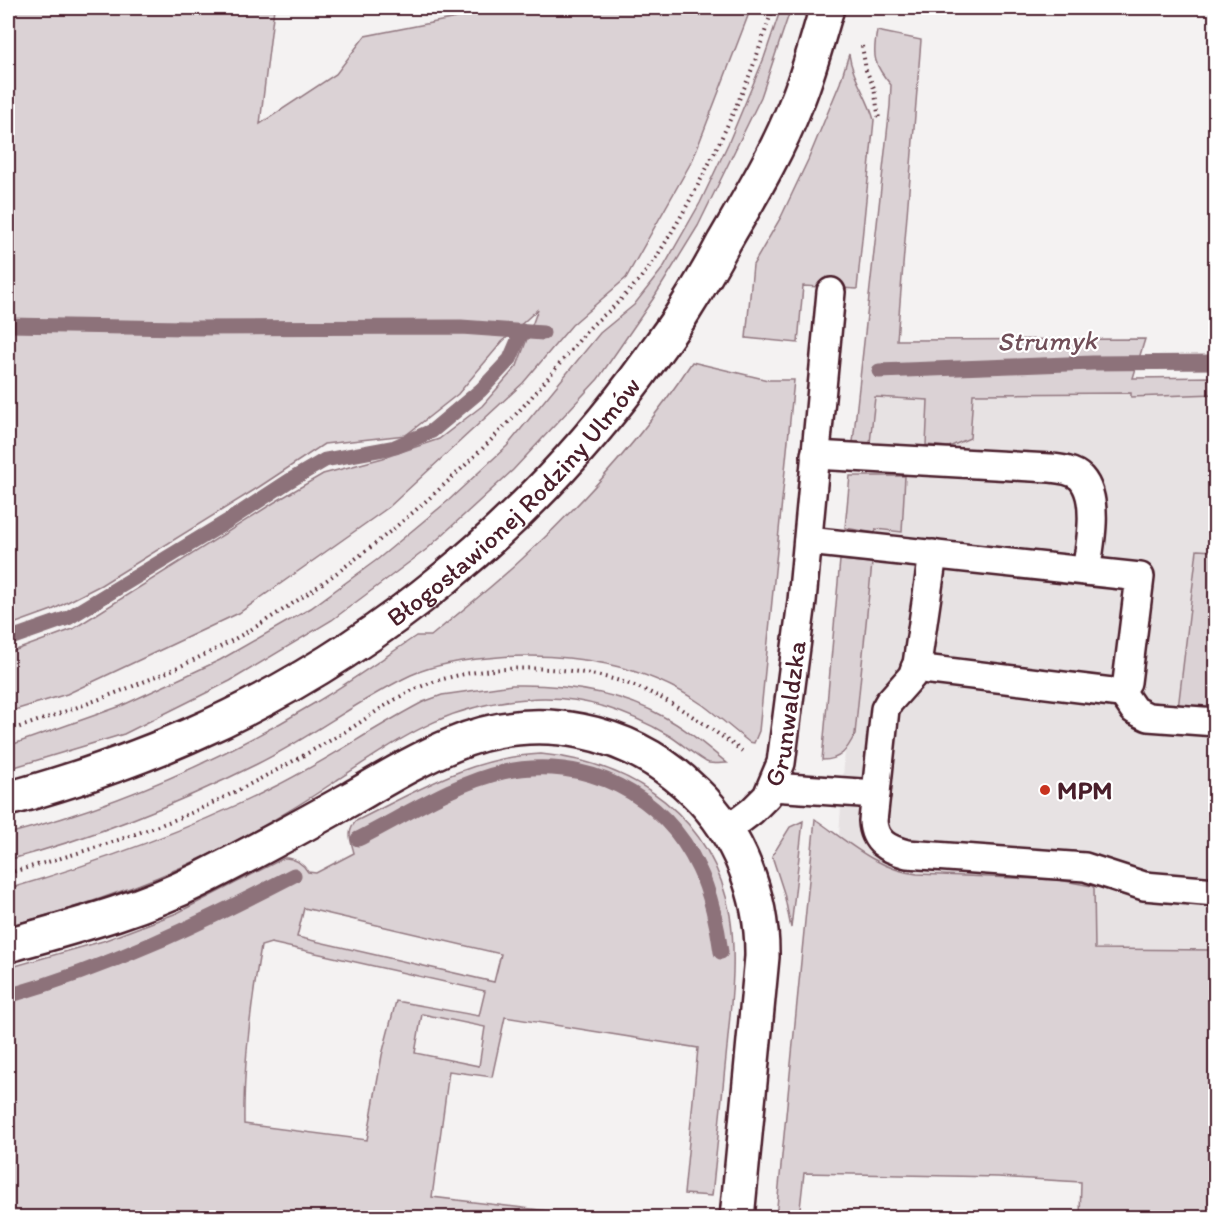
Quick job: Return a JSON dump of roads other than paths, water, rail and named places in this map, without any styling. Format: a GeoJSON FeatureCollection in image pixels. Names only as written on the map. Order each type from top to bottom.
{"type":"FeatureCollection","features":[{"type":"Feature","properties":{"kind":"street","name":"Błogosławionej Rodziny Ulmów"},"geometry":{"type":"LineString","coordinates":[[8,799],[79,779],[188,736],[245,708],[364,638],[435,585],[494,535],[551,479],[600,425],[684,311],[779,145],[798,101],[827,8]]}},
{"type":"Feature","properties":{"kind":"street"},"geometry":{"type":"LineString","coordinates":[[8,945],[109,915],[196,882],[418,761],[471,738],[506,729],[535,726],[562,727],[597,734],[636,748],[672,770],[705,801],[727,830],[755,895],[762,937],[761,966],[737,1218]]}},
{"type":"Feature","properties":{"kind":"lane","name":"Grunwaldzka"},"geometry":{"type":"LineString","coordinates":[[727,830],[758,806],[772,787],[783,756],[808,541],[831,292]]}},
{"type":"Feature","properties":{"kind":"lane"},"geometry":{"type":"LineString","coordinates":[[815,456],[1050,468],[1069,471],[1086,485],[1091,504],[1091,535],[1086,571]]}},
{"type":"Feature","properties":{"kind":"lane"},"geometry":{"type":"LineString","coordinates":[[808,541],[1140,577],[1127,682],[1121,691],[1115,693],[915,668]]}},
{"type":"Feature","properties":{"kind":"lane"},"geometry":{"type":"LineString","coordinates":[[933,554],[915,668],[908,681],[885,709],[873,821],[874,832],[881,842],[900,852],[915,855],[1085,867],[1144,886],[1215,892]]}},
{"type":"Feature","properties":{"kind":"lane"},"geometry":{"type":"LineString","coordinates":[[1121,691],[1134,710],[1148,717],[1215,722]]}},
{"type":"Feature","properties":{"kind":"lane"},"geometry":{"type":"LineString","coordinates":[[772,787],[876,794]]}},
{"type":"Feature","properties":{"kind":"waterway"},"geometry":{"type":"LineString","coordinates":[[8,325],[184,328],[461,327],[543,333]]}},
{"type":"Feature","properties":{"kind":"waterway"},"geometry":{"type":"LineString","coordinates":[[8,639],[68,618],[325,460],[395,447],[432,431],[481,390],[510,359],[522,331]]}},
{"type":"Feature","properties":{"kind":"waterway","name":"Strumyk"},"geometry":{"type":"LineString","coordinates":[[879,371],[1093,363],[1216,362]]}},
{"type":"Feature","properties":{"kind":"waterway"},"geometry":{"type":"LineString","coordinates":[[358,839],[448,792],[503,772],[533,768],[563,769],[592,775],[619,786],[643,801],[665,820],[684,843],[707,888],[721,952]]}},
{"type":"Feature","properties":{"kind":"waterway"},"geometry":{"type":"LineString","coordinates":[[8,996],[119,958],[294,875]]}},
{"type":"Feature","properties":{"kind":"place","name":"MPM"},"geometry":{"type":"Point","coordinates":[1045,790]}}]}
